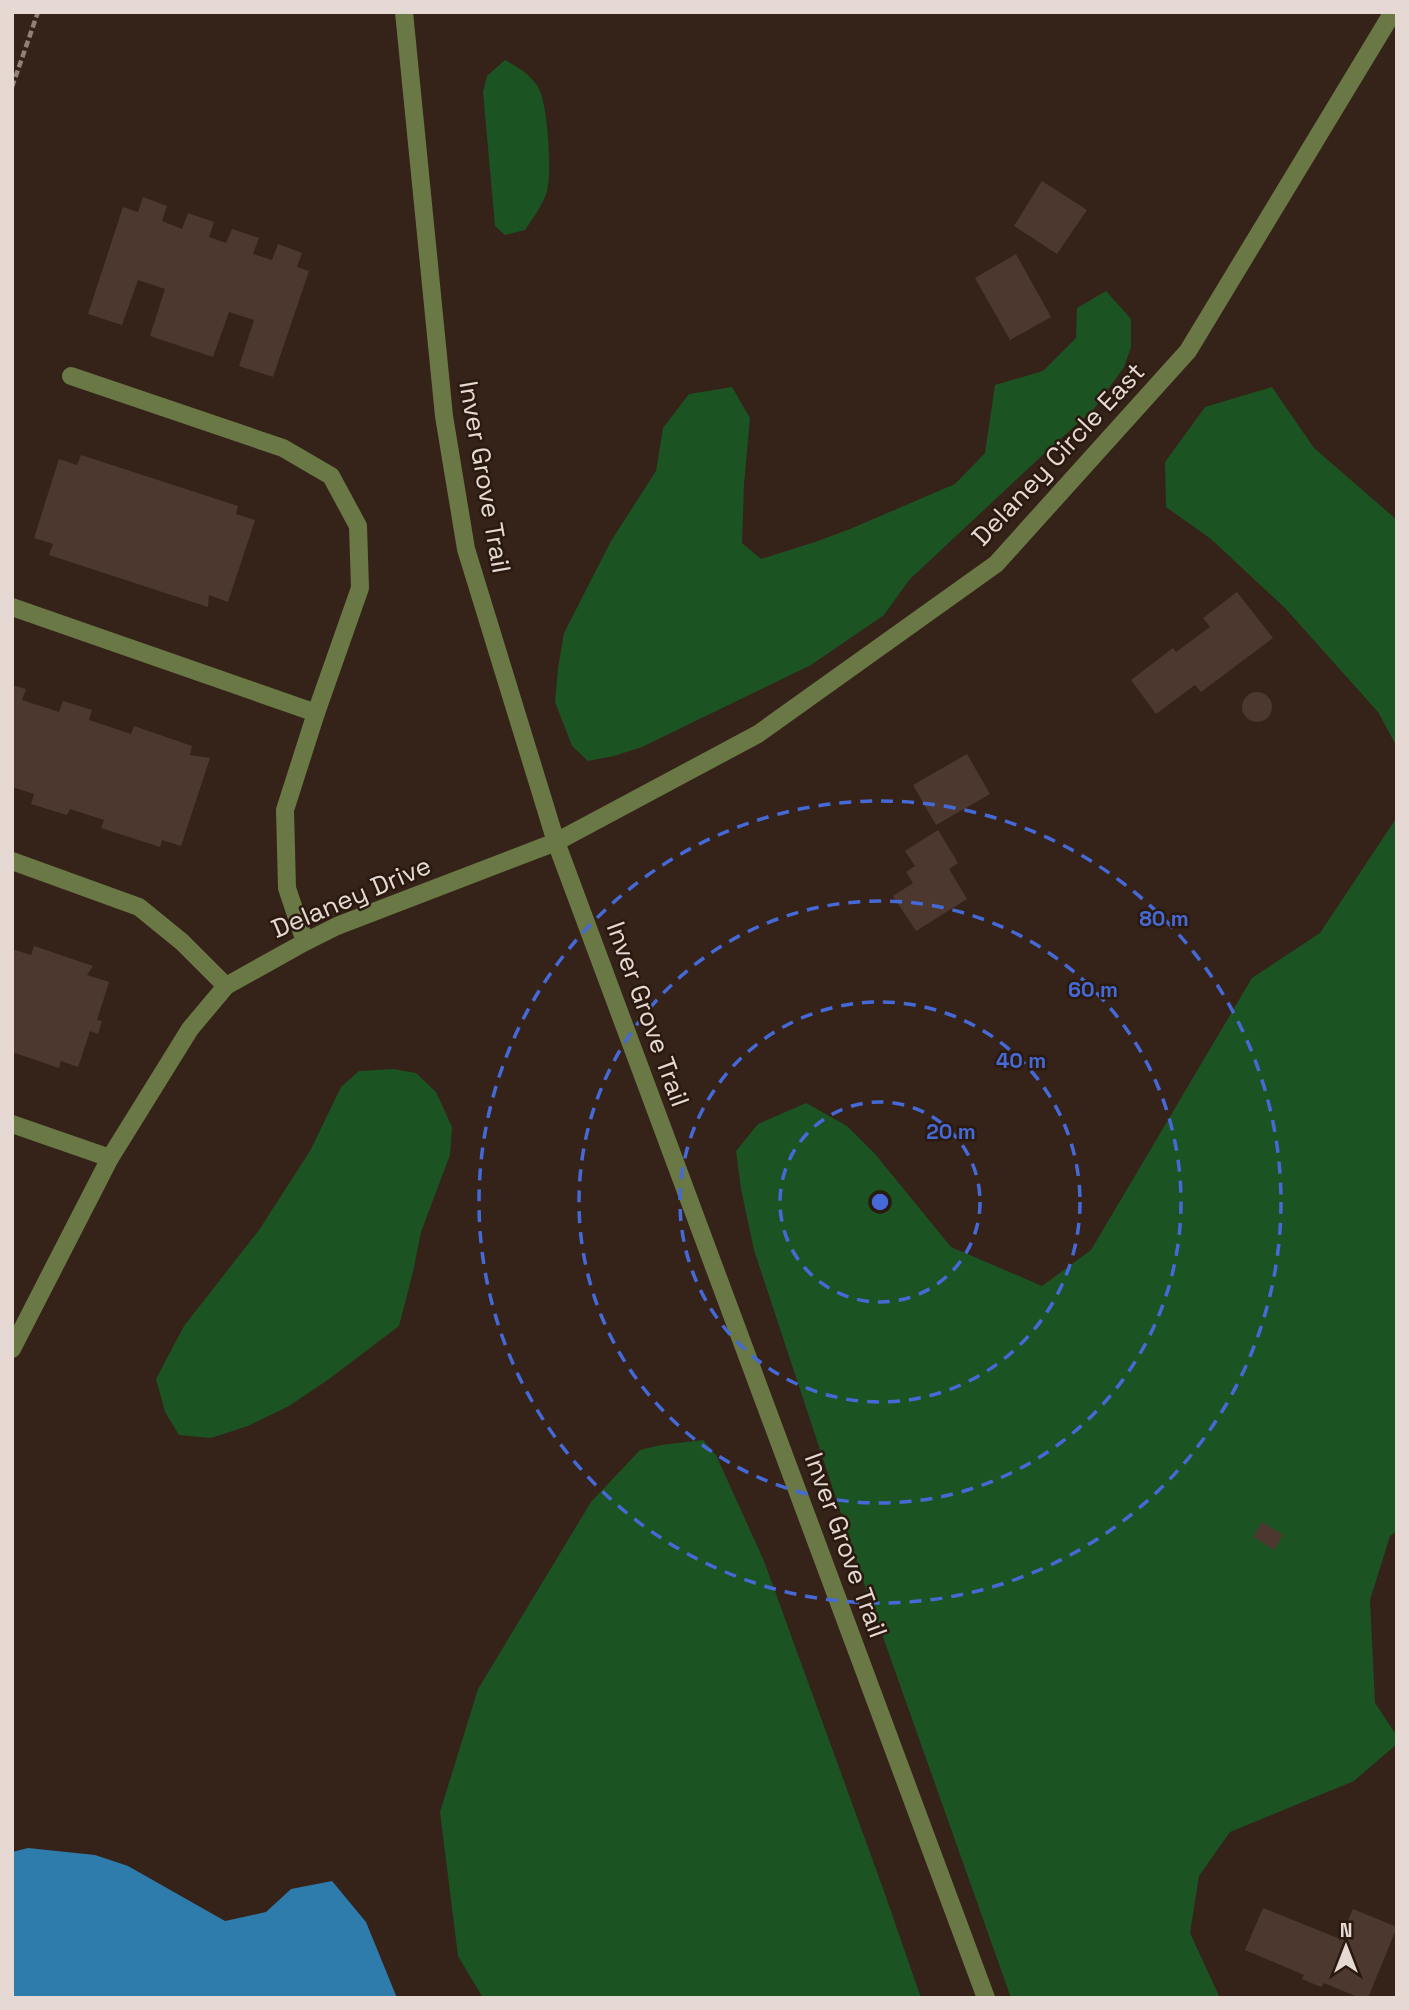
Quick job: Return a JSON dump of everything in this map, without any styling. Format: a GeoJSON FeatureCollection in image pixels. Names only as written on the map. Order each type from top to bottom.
{"type":"FeatureCollection","features":[{"type":"Feature","properties":{"kind":"street","name":"Inver Grove Trail"},"geometry":{"type":"LineString","coordinates":[[404,12],[444,416],[466,549],[556,842],[986,1998]]}},
{"type":"Feature","properties":{"kind":"street","name":"Delaney Circle East"},"geometry":{"type":"LineString","coordinates":[[556,842],[758,734],[996,564],[1188,351],[1393,12]]}},
{"type":"Feature","properties":{"kind":"street"},"geometry":{"type":"LineString","coordinates":[[71,376],[283,448],[331,476],[358,526],[360,588],[285,810],[287,888],[304,942]]}},
{"type":"Feature","properties":{"kind":"street"},"geometry":{"type":"LineString","coordinates":[[12,607],[316,713]]}},
{"type":"Feature","properties":{"kind":"street","name":"Delaney Drive"},"geometry":{"type":"LineString","coordinates":[[12,1349],[110,1158],[190,1029],[226,986],[337,926],[556,842]]}},
{"type":"Feature","properties":{"kind":"street"},"geometry":{"type":"LineString","coordinates":[[12,861],[139,907],[182,942],[226,986]]}},
{"type":"Feature","properties":{"kind":"street"},"geometry":{"type":"LineString","coordinates":[[12,1124],[110,1158]]}},
{"type":"Feature","properties":{"kind":"path"},"geometry":{"type":"LineString","coordinates":[[12,87],[38,12]]}},
{"type":"Feature","properties":{"kind":"green space"},"geometry":{"type":"Polygon","coordinates":[[[505,60],[519,68],[538,87],[547,122],[549,169],[547,191],[525,230],[505,235],[495,226],[483,92],[487,76],[505,60]]]}},
{"type":"Feature","properties":{"kind":"green space"},"geometry":{"type":"Polygon","coordinates":[[[1106,291],[1131,319],[1131,347],[1124,367],[1094,409],[909,580],[884,615],[811,665],[642,747],[588,761],[572,746],[555,702],[564,633],[611,541],[656,471],[663,428],[689,394],[732,387],[750,418],[742,543],[761,559],[850,529],[955,484],[985,453],[995,385],[1043,371],[1076,338],[1077,308],[1106,291]]]}},
{"type":"Feature","properties":{"kind":"green space"},"geometry":{"type":"Polygon","coordinates":[[[1272,387],[1314,448],[1397,520],[1397,747],[1378,712],[1285,608],[1211,539],[1166,507],[1165,462],[1205,407],[1272,387]]]}},
{"type":"Feature","properties":{"kind":"green space"},"geometry":{"type":"Polygon","coordinates":[[[1397,817],[1397,1531],[1390,1536],[1370,1600],[1375,1703],[1397,1736],[1397,1744],[1354,1781],[1230,1832],[1199,1876],[1190,1933],[1220,1998],[1011,1998],[867,1592],[754,1250],[736,1151],[758,1124],[806,1103],[847,1126],[875,1154],[951,1247],[1042,1286],[1091,1250],[1252,978],[1320,933],[1397,817]]]}},
{"type":"Feature","properties":{"kind":"green space"},"geometry":{"type":"Polygon","coordinates":[[[393,1069],[416,1073],[436,1092],[452,1127],[450,1155],[421,1232],[399,1326],[289,1406],[248,1426],[211,1438],[179,1435],[165,1412],[156,1379],[184,1326],[259,1230],[310,1151],[341,1087],[359,1071],[393,1069]]]}},
{"type":"Feature","properties":{"kind":"green space"},"geometry":{"type":"Polygon","coordinates":[[[703,1440],[716,1455],[764,1561],[921,1998],[483,1998],[458,1956],[440,1812],[478,1689],[591,1502],[640,1450],[703,1440]]]}},
{"type":"Feature","properties":{"kind":"water"},"geometry":{"type":"Polygon","coordinates":[[[28,1848],[95,1855],[128,1866],[225,1921],[266,1912],[291,1889],[332,1881],[366,1922],[397,1998],[12,1998],[12,1852],[28,1848]]]}},
{"type":"Feature","properties":{"kind":"building"},"geometry":{"type":"Polygon","coordinates":[[[1042,181],[1087,210],[1057,254],[1014,226],[1042,181]]]}},
{"type":"Feature","properties":{"kind":"building"},"geometry":{"type":"Polygon","coordinates":[[[143,197],[167,206],[162,221],[182,229],[188,213],[214,222],[209,237],[226,243],[232,229],[259,238],[253,254],[272,260],[278,244],[302,253],[297,267],[309,271],[273,377],[239,366],[254,320],[229,312],[213,357],[150,336],[165,289],[138,280],[122,325],[88,314],[123,207],[138,212],[143,197]]]}},
{"type":"Feature","properties":{"kind":"building"},"geometry":{"type":"Polygon","coordinates":[[[1016,254],[1051,317],[1010,340],[975,278],[1016,254]]]}},
{"type":"Feature","properties":{"kind":"building"},"geometry":{"type":"Polygon","coordinates":[[[81,455],[238,506],[236,514],[255,520],[228,602],[209,595],[208,607],[49,555],[53,544],[34,538],[59,459],[77,465],[81,455]]]}},
{"type":"Feature","properties":{"kind":"building"},"geometry":{"type":"Polygon","coordinates":[[[1237,592],[1273,638],[1201,692],[1195,685],[1156,714],[1131,680],[1173,648],[1176,652],[1210,627],[1203,618],[1237,592]]]}},
{"type":"Feature","properties":{"kind":"building"},"geometry":{"type":"Polygon","coordinates":[[[12,685],[26,689],[22,700],[59,712],[63,701],[92,710],[89,720],[131,734],[134,726],[192,746],[190,755],[210,758],[181,846],[162,840],[160,847],[101,828],[104,820],[70,809],[67,815],[31,804],[34,794],[12,787],[12,685]]]}},
{"type":"Feature","properties":{"kind":"building"},"geometry":{"type":"Polygon","coordinates":[[[1257,692],[1268,696],[1272,707],[1268,718],[1257,722],[1246,718],[1242,707],[1246,696],[1257,692]]]}},
{"type":"Feature","properties":{"kind":"building"},"geometry":{"type":"Polygon","coordinates":[[[967,754],[990,794],[936,825],[913,785],[967,754]]]}},
{"type":"Feature","properties":{"kind":"building"},"geometry":{"type":"Polygon","coordinates":[[[938,830],[958,863],[949,869],[967,899],[916,931],[893,896],[913,883],[906,872],[915,866],[905,851],[938,830]]]}},
{"type":"Feature","properties":{"kind":"building"},"geometry":{"type":"Polygon","coordinates":[[[34,946],[93,966],[87,975],[109,982],[97,1020],[102,1021],[98,1034],[90,1031],[78,1067],[61,1061],[59,1068],[12,1052],[12,949],[31,955],[34,946]]]}},
{"type":"Feature","properties":{"kind":"building"},"geometry":{"type":"Polygon","coordinates":[[[1262,1522],[1283,1535],[1274,1550],[1253,1537],[1262,1522]]]}},
{"type":"Feature","properties":{"kind":"building"},"geometry":{"type":"Polygon","coordinates":[[[1263,1908],[1340,1939],[1353,1909],[1397,1927],[1368,1998],[1360,1998],[1324,1983],[1321,1987],[1302,1979],[1304,1975],[1245,1950],[1263,1908]]]}}]}
